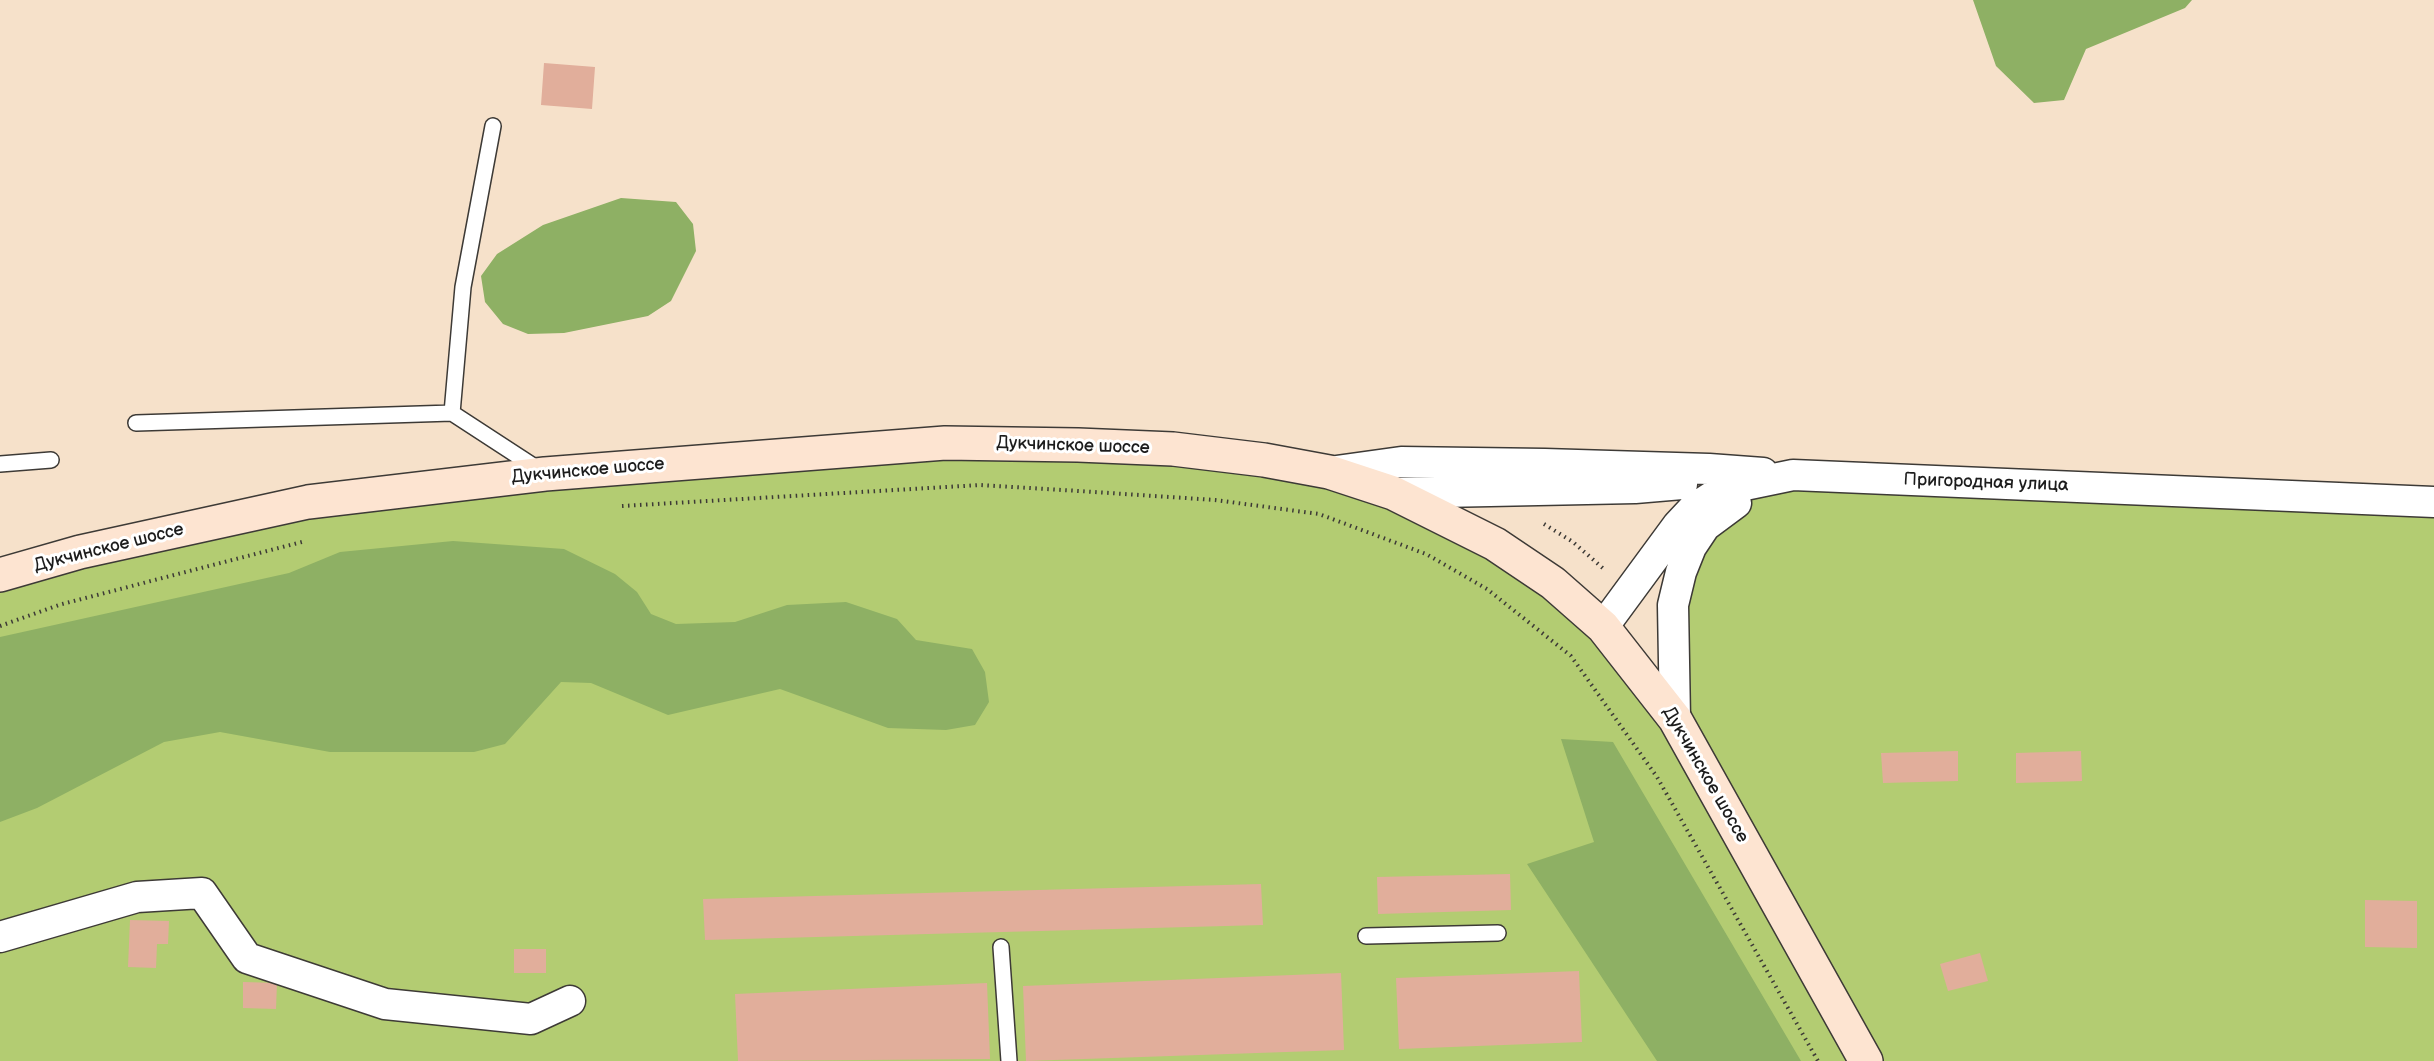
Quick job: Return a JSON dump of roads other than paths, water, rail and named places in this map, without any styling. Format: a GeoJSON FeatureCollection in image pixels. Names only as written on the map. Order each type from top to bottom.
{"type":"FeatureCollection","features":[{"type":"Feature","properties":{"kind":"street","name":"Дукчинское шоссе"},"geometry":{"type":"LineString","coordinates":[[0,575],[80,552],[308,502],[545,474],[945,443],[1173,449],[1264,460],[1329,472],[1393,493],[1495,544],[1553,583],[1603,627],[1675,719],[1866,1061]]}},
{"type":"Feature","properties":{"kind":"street"},"geometry":{"type":"LineString","coordinates":[[1329,472],[1413,462],[1697,468],[1793,475]]}},
{"type":"Feature","properties":{"kind":"street"},"geometry":{"type":"LineString","coordinates":[[1393,493],[1635,488],[1793,475]]}},
{"type":"Feature","properties":{"kind":"street"},"geometry":{"type":"LineString","coordinates":[[1675,719],[1674,605],[1681,572],[1691,547],[1705,526],[1720,514],[1736,503],[1793,475]]}},
{"type":"Feature","properties":{"kind":"street","name":"Пригородная улица"},"geometry":{"type":"LineString","coordinates":[[1603,627],[1677,525],[1693,509],[1713,496],[1735,487],[1793,475],[2434,502]]}},
{"type":"Feature","properties":{"kind":"street"},"geometry":{"type":"LineString","coordinates":[[0,938],[137,897],[201,893],[247,958],[386,1004],[531,1019],[570,1001]]}},
{"type":"Feature","properties":{"kind":"lane"},"geometry":{"type":"LineString","coordinates":[[452,413],[463,287],[493,126]]}},
{"type":"Feature","properties":{"kind":"lane"},"geometry":{"type":"LineString","coordinates":[[136,423],[452,413],[545,474]]}},
{"type":"Feature","properties":{"kind":"lane"},"geometry":{"type":"LineString","coordinates":[[0,464],[51,460]]}},
{"type":"Feature","properties":{"kind":"lane"},"geometry":{"type":"LineString","coordinates":[[1366,936],[1498,933]]}},
{"type":"Feature","properties":{"kind":"lane"},"geometry":{"type":"LineString","coordinates":[[1001,947],[1009,1061]]}}]}
